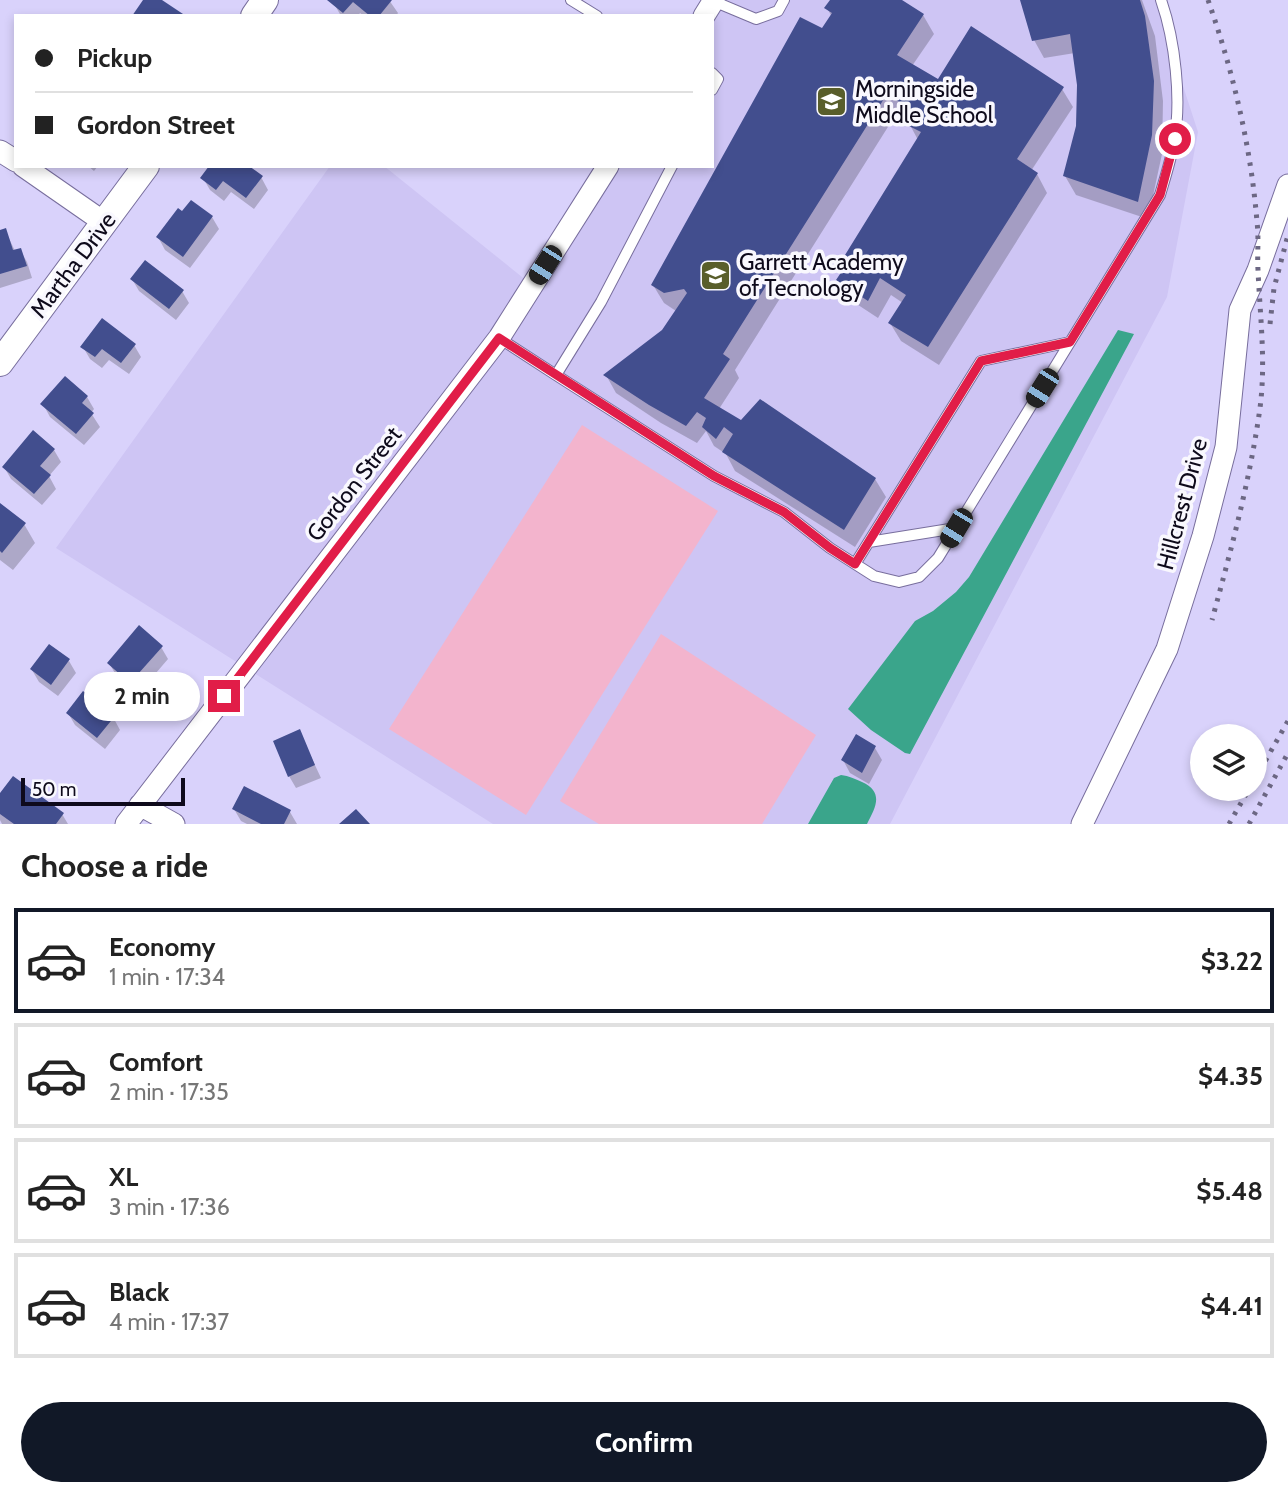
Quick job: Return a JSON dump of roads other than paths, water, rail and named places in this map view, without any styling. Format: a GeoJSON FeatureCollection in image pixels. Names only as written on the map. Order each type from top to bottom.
{"type":"FeatureCollection","features":[{"type":"Feature","properties":{"kind":"street"},"geometry":{"type":"LineString","coordinates":[[26,168],[105,223]]}},
{"type":"Feature","properties":{"kind":"street","name":"Martha Drive"},"geometry":{"type":"LineString","coordinates":[[0,363],[145,168]]}},
{"type":"Feature","properties":{"kind":"street","name":"Gordon Street"},"geometry":{"type":"LineString","coordinates":[[126,824],[499,338],[607,168]]}},
{"type":"Feature","properties":{"kind":"street","name":"Hillcrest Drive"},"geometry":{"type":"LineString","coordinates":[[1082,824],[1167,649],[1203,536],[1226,447],[1240,310],[1258,270],[1288,185]]}},
{"type":"Feature","properties":{"kind":"street"},"geometry":{"type":"LineString","coordinates":[[140,805],[174,824]]}},
{"type":"Feature","properties":{"kind":"lane"},"geometry":{"type":"LineString","coordinates":[[571,0],[594,14]]}},
{"type":"Feature","properties":{"kind":"lane"},"geometry":{"type":"LineString","coordinates":[[711,6],[756,19],[778,11],[784,0]]}},
{"type":"Feature","properties":{"kind":"lane"},"geometry":{"type":"LineString","coordinates":[[499,338],[714,476],[784,512],[830,548],[874,576],[899,582],[919,578],[938,558],[1160,195],[1175,139],[1176,80],[1169,24],[1161,0]]}},
{"type":"Feature","properties":{"kind":"lane"},"geometry":{"type":"LineString","coordinates":[[556,375],[601,302],[671,168]]}},
{"type":"Feature","properties":{"kind":"lane"},"geometry":{"type":"LineString","coordinates":[[855,564],[981,361],[1070,342]]}},
{"type":"Feature","properties":{"kind":"lane"},"geometry":{"type":"LineString","coordinates":[[869,542],[956,528]]}},
{"type":"Feature","properties":{"kind":"railway"},"geometry":{"type":"LineString","coordinates":[[1208,0],[1233,82],[1250,166],[1258,228],[1263,356],[1262,391],[1251,462],[1212,620]]}},
{"type":"Feature","properties":{"kind":"railway"},"geometry":{"type":"LineString","coordinates":[[1270,324],[1274,288],[1288,235]]}},
{"type":"Feature","properties":{"kind":"railway"},"geometry":{"type":"LineString","coordinates":[[1267,758],[1288,721]]}},
{"type":"Feature","properties":{"kind":"railway"},"geometry":{"type":"LineString","coordinates":[[1249,824],[1288,753]]}},
{"type":"Feature","properties":{"kind":"railway"},"geometry":{"type":"LineString","coordinates":[[1229,824],[1242,801]]}},
{"type":"Feature","properties":{"kind":"place","name":"Morningside Middle School"},"geometry":{"type":"Point","coordinates":[832,102]}},
{"type":"Feature","properties":{"kind":"place","name":"Garrett Academy of Tecnology"},"geometry":{"type":"Point","coordinates":[716,275]}}]}
